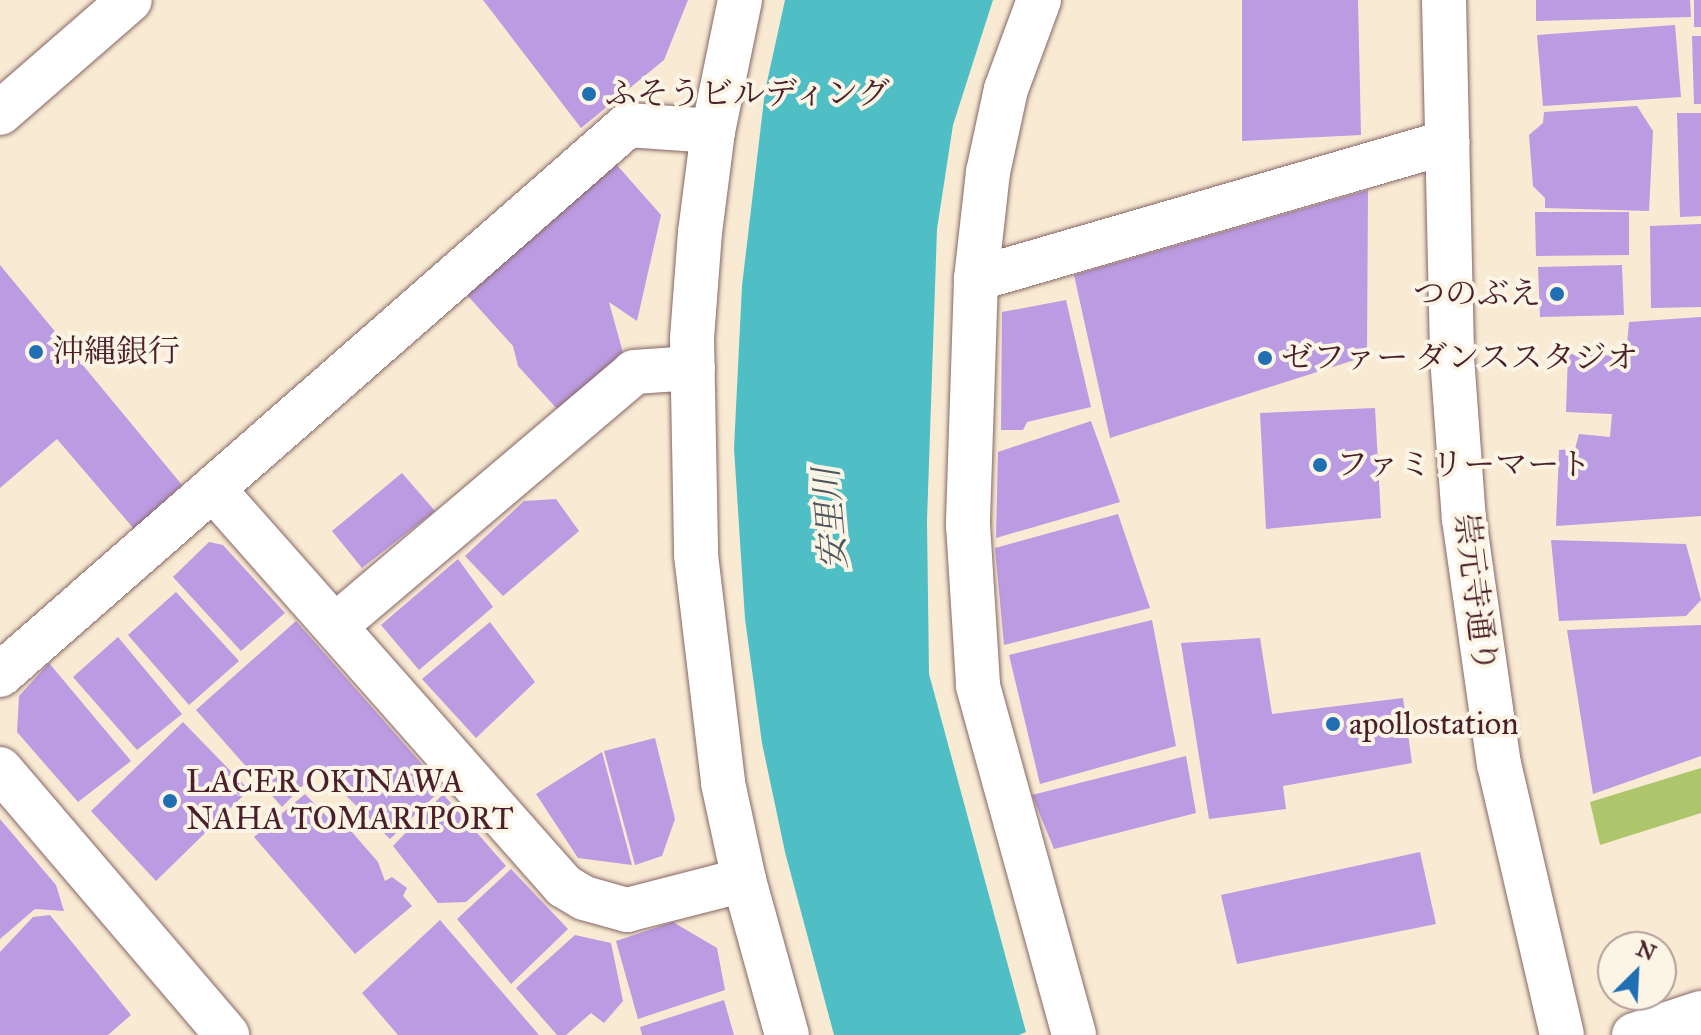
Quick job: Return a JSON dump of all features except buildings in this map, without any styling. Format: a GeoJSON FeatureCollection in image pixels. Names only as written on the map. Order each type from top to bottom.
{"type":"FeatureCollection","features":[{"type":"Feature","properties":{"kind":"main road"},"geometry":{"type":"LineString","coordinates":[[0,113],[130,0]]}},
{"type":"Feature","properties":{"kind":"main road"},"geometry":{"type":"LineString","coordinates":[[740,0],[713,131],[700,232],[691,448],[704,642],[723,783],[744,880],[787,1035]]}},
{"type":"Feature","properties":{"kind":"main road"},"geometry":{"type":"LineString","coordinates":[[1039,0],[1006,89],[988,172],[976,279],[968,525],[978,686],[1074,1035]]}},
{"type":"Feature","properties":{"kind":"main road","name":"崇元寺通り"},"geometry":{"type":"LineString","coordinates":[[1444,0],[1452,357],[1480,648],[1499,764],[1562,1035]]}},
{"type":"Feature","properties":{"kind":"main road"},"geometry":{"type":"LineString","coordinates":[[0,675],[628,125],[713,131]]}},
{"type":"Feature","properties":{"kind":"main road"},"geometry":{"type":"LineString","coordinates":[[976,279],[1447,142]]}},
{"type":"Feature","properties":{"kind":"main road"},"geometry":{"type":"LineString","coordinates":[[335,626],[634,372],[693,368]]}},
{"type":"Feature","properties":{"kind":"main road"},"geometry":{"type":"LineString","coordinates":[[214,490],[564,886],[584,898],[627,910],[744,880]]}},
{"type":"Feature","properties":{"kind":"main road"},"geometry":{"type":"LineString","coordinates":[[0,769],[227,1035]]}},
{"type":"Feature","properties":{"kind":"main road"},"geometry":{"type":"LineString","coordinates":[[1634,1035],[1701,1013]]}},
{"type":"Feature","properties":{"kind":"green space"},"geometry":{"type":"Polygon","coordinates":[[[1701,768],[1701,813],[1600,845],[1590,802],[1701,768]]]}},
{"type":"Feature","properties":{"kind":"water","name":"安里川"},"geometry":{"type":"Polygon","coordinates":[[[785,0],[993,0],[953,125],[937,229],[927,521],[929,674],[1026,1032],[1019,1035],[834,1035],[785,852],[762,743],[745,619],[734,448],[742,286],[765,91],[785,0]]]}},
{"type":"Feature","properties":{"kind":"place","name":"ふそうビルディング"},"geometry":{"type":"Point","coordinates":[589,94]}},
{"type":"Feature","properties":{"kind":"place","name":"つのぶえ"},"geometry":{"type":"Point","coordinates":[1557,294]}},
{"type":"Feature","properties":{"kind":"place","name":"沖縄銀行"},"geometry":{"type":"Point","coordinates":[36,352]}},
{"type":"Feature","properties":{"kind":"place","name":"ゼファー ダンススタジオ"},"geometry":{"type":"Point","coordinates":[1265,358]}},
{"type":"Feature","properties":{"kind":"place","name":"ファミリーマート"},"geometry":{"type":"Point","coordinates":[1320,465]}},
{"type":"Feature","properties":{"kind":"place","name":"apollostation"},"geometry":{"type":"Point","coordinates":[1333,724]}},
{"type":"Feature","properties":{"kind":"place","name":"LACER OKINAWA NAHA TOMARIPORT"},"geometry":{"type":"Point","coordinates":[170,801]}}]}
